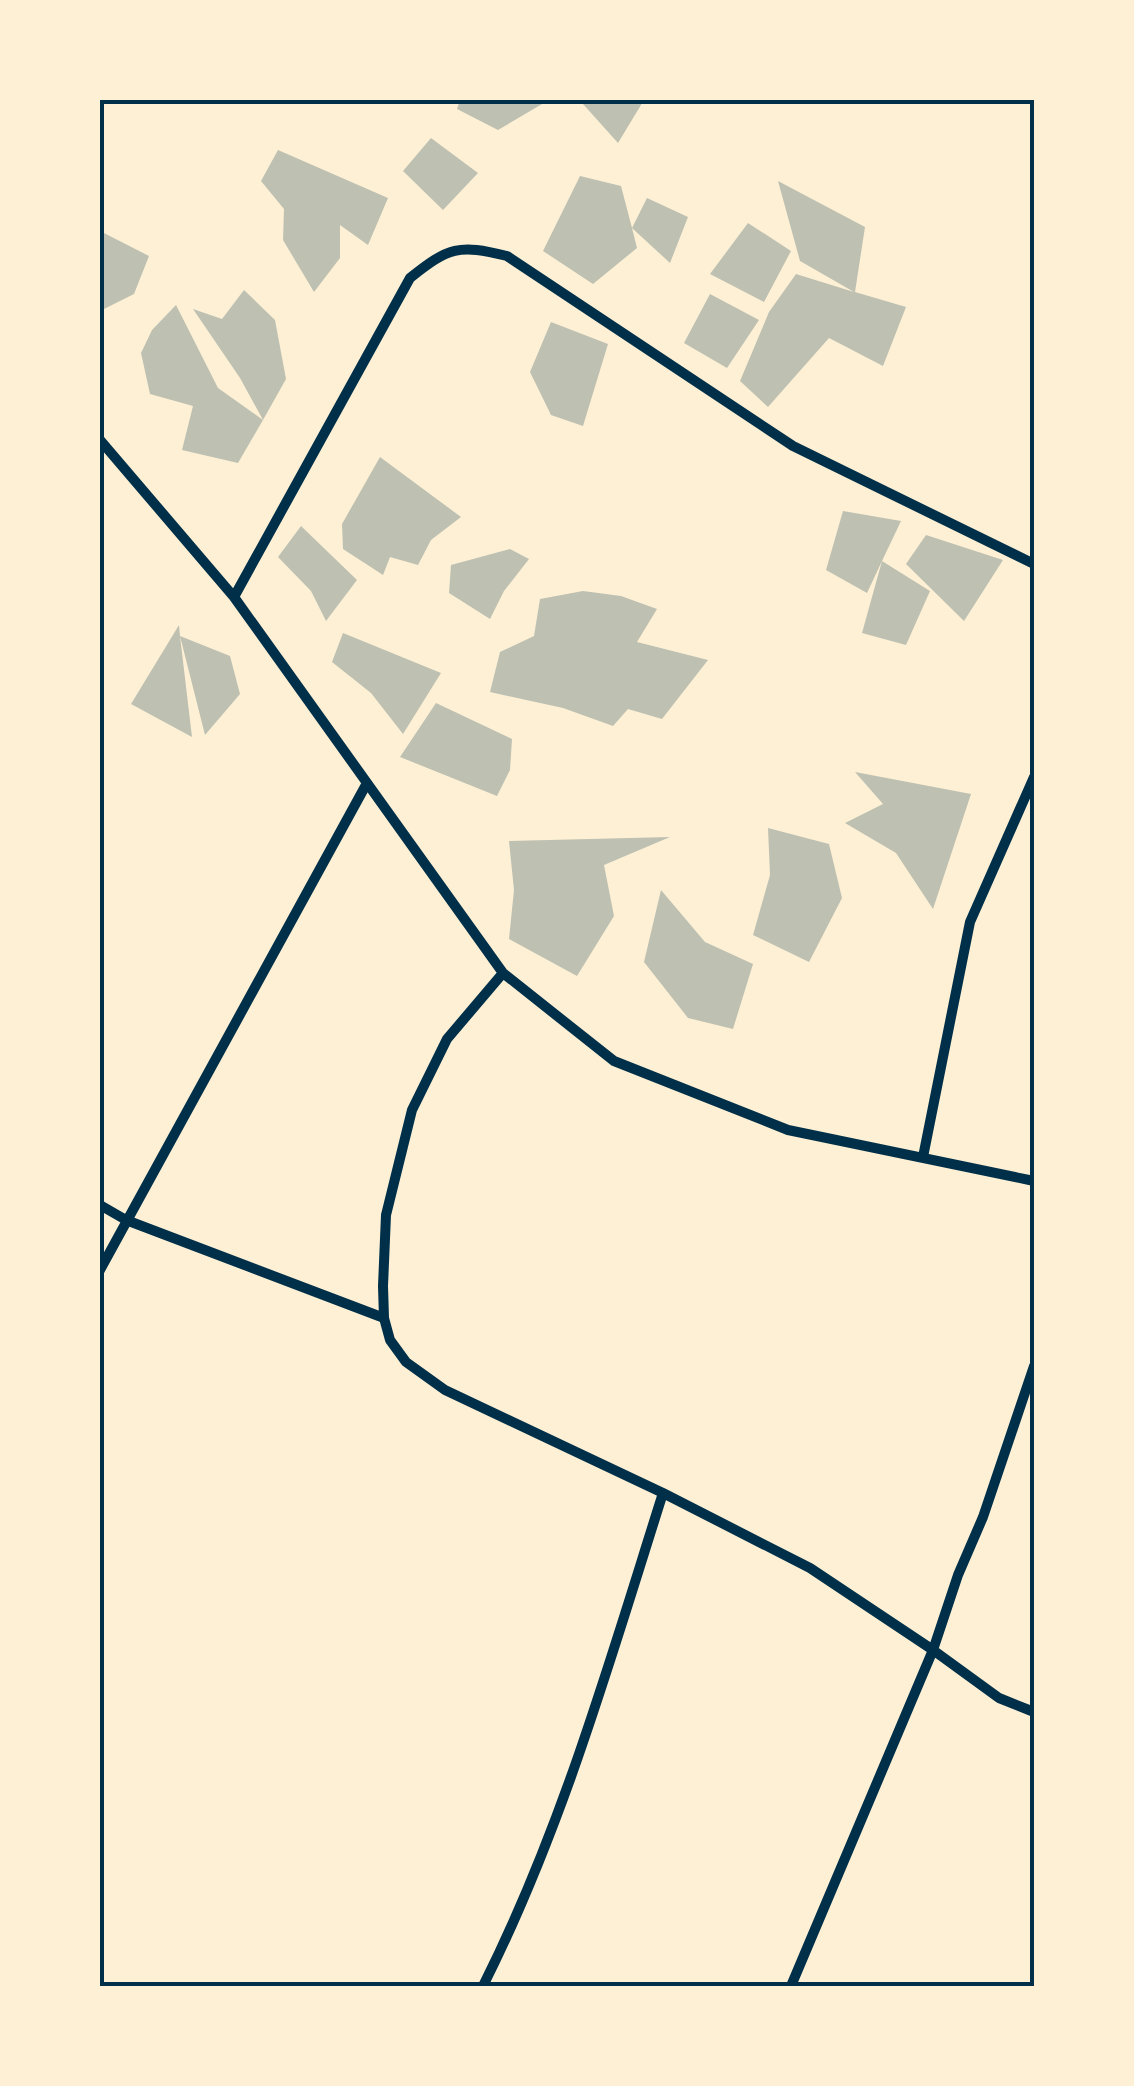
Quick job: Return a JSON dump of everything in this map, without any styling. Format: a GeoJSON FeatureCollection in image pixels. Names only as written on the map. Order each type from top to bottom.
{"type":"FeatureCollection","features":[{"type":"Feature","properties":{"kind":"street"},"geometry":{"type":"LineString","coordinates":[[234,597],[410,278],[439,256],[470,247],[507,256],[793,446],[1034,564]]}},
{"type":"Feature","properties":{"kind":"street"},"geometry":{"type":"LineString","coordinates":[[100,440],[234,597],[504,974],[614,1062],[788,1130],[1034,1181]]}},
{"type":"Feature","properties":{"kind":"street"},"geometry":{"type":"LineString","coordinates":[[923,1158],[970,922],[1034,777]]}},
{"type":"Feature","properties":{"kind":"street"},"geometry":{"type":"LineString","coordinates":[[100,1270],[367,783]]}},
{"type":"Feature","properties":{"kind":"street"},"geometry":{"type":"LineString","coordinates":[[504,974],[448,1039],[412,1110],[386,1215],[384,1318],[390,1340],[406,1362],[445,1390],[810,1568],[999,1698],[1034,1712]]}},
{"type":"Feature","properties":{"kind":"street"},"geometry":{"type":"LineString","coordinates":[[100,1205],[126,1220],[384,1318]]}},
{"type":"Feature","properties":{"kind":"street"},"geometry":{"type":"LineString","coordinates":[[791,1986],[933,1650],[1034,1366]]}},
{"type":"Feature","properties":{"kind":"street"},"geometry":{"type":"LineString","coordinates":[[483,1986],[521,1910],[582,1750],[663,1493]]}},
{"type":"Feature","properties":{"kind":"building"},"geometry":{"type":"Polygon","coordinates":[[[460,100],[549,100],[498,130],[457,109],[460,100]]]}},
{"type":"Feature","properties":{"kind":"building"},"geometry":{"type":"Polygon","coordinates":[[[583,100],[644,100],[618,143],[583,100]]]}},
{"type":"Feature","properties":{"kind":"building"},"geometry":{"type":"Polygon","coordinates":[[[431,138],[478,173],[443,210],[403,171],[431,138]]]}},
{"type":"Feature","properties":{"kind":"building"},"geometry":{"type":"Polygon","coordinates":[[[278,150],[388,198],[368,245],[340,225],[340,258],[314,292],[283,240],[284,209],[261,181],[278,150]]]}},
{"type":"Feature","properties":{"kind":"building"},"geometry":{"type":"Polygon","coordinates":[[[580,176],[621,186],[637,248],[593,284],[543,251],[580,176]]]}},
{"type":"Feature","properties":{"kind":"building"},"geometry":{"type":"Polygon","coordinates":[[[778,181],[865,227],[855,292],[906,307],[883,366],[829,338],[768,407],[740,381],[769,312],[796,274],[854,292],[800,261],[778,181]]]}},
{"type":"Feature","properties":{"kind":"building"},"geometry":{"type":"Polygon","coordinates":[[[647,198],[688,217],[670,263],[632,228],[647,198]]]}},
{"type":"Feature","properties":{"kind":"building"},"geometry":{"type":"Polygon","coordinates":[[[748,223],[791,251],[764,302],[710,274],[748,223]]]}},
{"type":"Feature","properties":{"kind":"building"},"geometry":{"type":"Polygon","coordinates":[[[100,231],[149,256],[134,294],[100,311],[100,231]]]}},
{"type":"Feature","properties":{"kind":"building"},"geometry":{"type":"Polygon","coordinates":[[[244,290],[275,320],[286,379],[263,420],[193,309],[222,319],[244,290]]]}},
{"type":"Feature","properties":{"kind":"building"},"geometry":{"type":"Polygon","coordinates":[[[710,294],[759,320],[727,368],[684,343],[710,294]]]}},
{"type":"Feature","properties":{"kind":"building"},"geometry":{"type":"Polygon","coordinates":[[[176,305],[218,388],[263,420],[238,463],[182,450],[193,406],[150,394],[141,353],[152,330],[176,305]]]}},
{"type":"Feature","properties":{"kind":"building"},"geometry":{"type":"Polygon","coordinates":[[[551,322],[608,344],[583,426],[551,415],[530,372],[551,322]]]}},
{"type":"Feature","properties":{"kind":"building"},"geometry":{"type":"Polygon","coordinates":[[[380,457],[461,517],[431,540],[418,565],[390,557],[383,575],[343,549],[342,524],[380,457]]]}},
{"type":"Feature","properties":{"kind":"building"},"geometry":{"type":"Polygon","coordinates":[[[843,511],[901,521],[867,593],[826,570],[843,511]]]}},
{"type":"Feature","properties":{"kind":"building"},"geometry":{"type":"Polygon","coordinates":[[[301,526],[357,580],[326,621],[311,591],[278,557],[301,526]]]}},
{"type":"Feature","properties":{"kind":"building"},"geometry":{"type":"Polygon","coordinates":[[[926,535],[1003,560],[964,621],[906,564],[926,535]]]}},
{"type":"Feature","properties":{"kind":"building"},"geometry":{"type":"Polygon","coordinates":[[[510,549],[529,559],[504,591],[490,619],[449,593],[451,565],[510,549]]]}},
{"type":"Feature","properties":{"kind":"building"},"geometry":{"type":"Polygon","coordinates":[[[882,561],[930,591],[906,645],[862,633],[882,561]]]}},
{"type":"Feature","properties":{"kind":"building"},"geometry":{"type":"Polygon","coordinates":[[[583,591],[621,596],[657,609],[637,642],[708,660],[662,719],[628,709],[613,726],[563,708],[490,692],[500,652],[534,636],[540,599],[583,591]]]}},
{"type":"Feature","properties":{"kind":"building"},"geometry":{"type":"Polygon","coordinates":[[[179,625],[180,636],[192,737],[131,704],[179,625]]]}},
{"type":"Feature","properties":{"kind":"building"},"geometry":{"type":"Polygon","coordinates":[[[343,633],[441,673],[403,734],[371,693],[332,662],[343,633]]]}},
{"type":"Feature","properties":{"kind":"building"},"geometry":{"type":"Polygon","coordinates":[[[180,636],[230,656],[240,694],[205,735],[180,636]]]}},
{"type":"Feature","properties":{"kind":"building"},"geometry":{"type":"Polygon","coordinates":[[[436,703],[512,739],[510,770],[497,796],[400,757],[436,703]]]}},
{"type":"Feature","properties":{"kind":"building"},"geometry":{"type":"Polygon","coordinates":[[[855,772],[971,794],[933,909],[896,853],[845,823],[883,804],[855,772]]]}},
{"type":"Feature","properties":{"kind":"building"},"geometry":{"type":"Polygon","coordinates":[[[768,828],[829,844],[842,898],[809,962],[753,935],[770,875],[768,828]]]}},
{"type":"Feature","properties":{"kind":"building"},"geometry":{"type":"Polygon","coordinates":[[[670,837],[604,865],[614,916],[577,976],[509,939],[514,890],[509,841],[670,837]]]}},
{"type":"Feature","properties":{"kind":"building"},"geometry":{"type":"Polygon","coordinates":[[[661,890],[705,942],[753,964],[733,1029],[688,1018],[644,962],[661,890]]]}}]}
